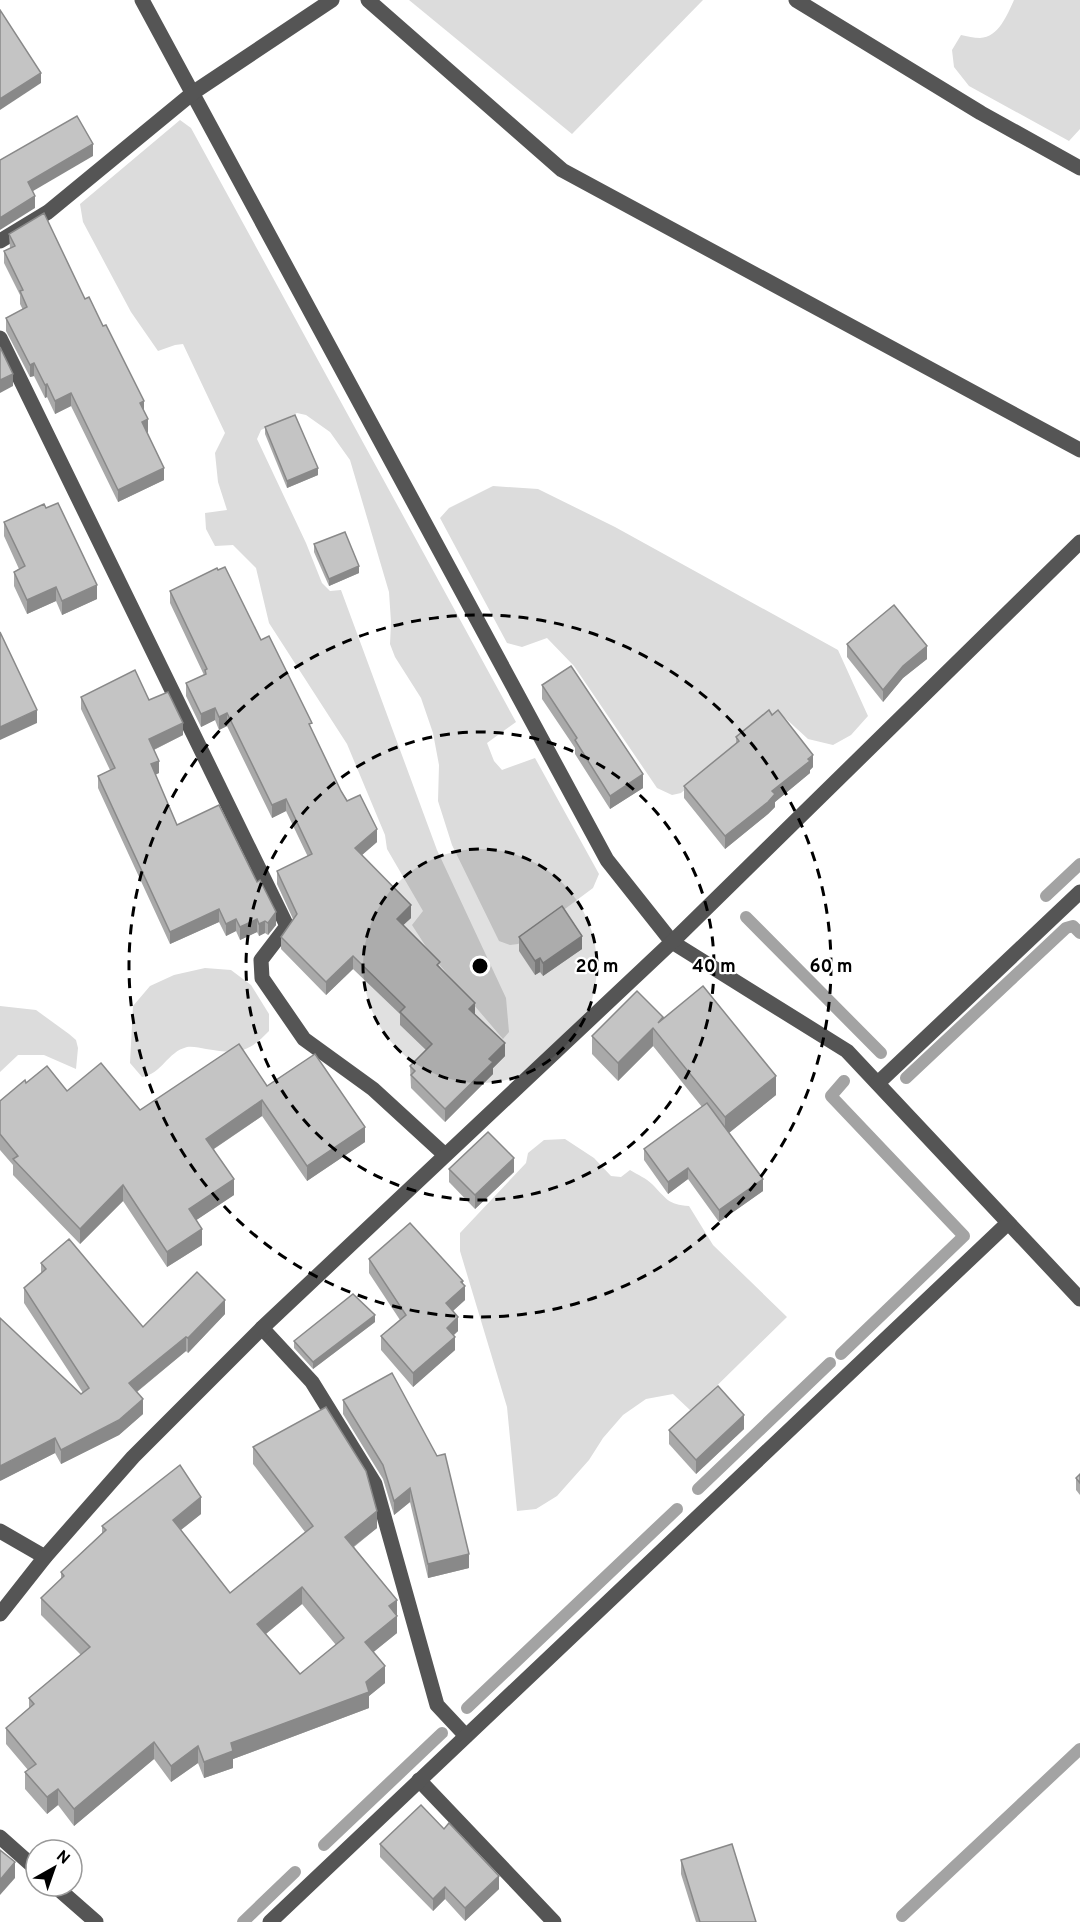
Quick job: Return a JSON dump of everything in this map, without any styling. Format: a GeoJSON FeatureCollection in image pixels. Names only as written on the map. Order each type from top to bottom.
{"type":"FeatureCollection","features":[{"type":"Feature","properties":{"kind":"street"},"geometry":{"type":"LineString","coordinates":[[142,0],[194,92],[607,860],[672,942],[847,1051],[1080,1299]]}},
{"type":"Feature","properties":{"kind":"street"},"geometry":{"type":"LineString","coordinates":[[0,240],[48,212],[194,92],[332,0]]}},
{"type":"Feature","properties":{"kind":"street"},"geometry":{"type":"LineString","coordinates":[[368,0],[562,170],[1080,450]]}},
{"type":"Feature","properties":{"kind":"street"},"geometry":{"type":"LineString","coordinates":[[796,0],[981,113],[1080,168]]}},
{"type":"Feature","properties":{"kind":"street"},"geometry":{"type":"LineString","coordinates":[[0,339],[287,926],[261,960],[262,978],[304,1038],[373,1089],[445,1155]]}},
{"type":"Feature","properties":{"kind":"street"},"geometry":{"type":"LineString","coordinates":[[0,1614],[45,1557],[133,1457],[261,1328],[672,942],[1080,542]]}},
{"type":"Feature","properties":{"kind":"street"},"geometry":{"type":"LineString","coordinates":[[878,1083],[1078,900]]}},
{"type":"Feature","properties":{"kind":"street"},"geometry":{"type":"LineString","coordinates":[[270,1922],[1008,1222]]}},
{"type":"Feature","properties":{"kind":"street"},"geometry":{"type":"LineString","coordinates":[[261,1328],[312,1382],[375,1484],[437,1705],[466,1736]]}},
{"type":"Feature","properties":{"kind":"street"},"geometry":{"type":"LineString","coordinates":[[0,1531],[45,1557]]}},
{"type":"Feature","properties":{"kind":"street"},"geometry":{"type":"LineString","coordinates":[[419,1780],[554,1922]]}},
{"type":"Feature","properties":{"kind":"street"},"geometry":{"type":"LineString","coordinates":[[0,1838],[24,1859]]}},
{"type":"Feature","properties":{"kind":"street"},"geometry":{"type":"LineString","coordinates":[[69,1898],[96,1922]]}},
{"type":"Feature","properties":{"kind":"shaded area"},"geometry":{"type":"Polygon","coordinates":[[[409,0],[703,0],[572,134],[409,0]]]}},
{"type":"Feature","properties":{"kind":"shaded area"},"geometry":{"type":"Polygon","coordinates":[[[1014,0],[1080,0],[1080,129],[1069,141],[969,86],[954,67],[952,50],[961,35],[980,38],[992,34],[1002,24],[1014,0]]]}},
{"type":"Feature","properties":{"kind":"shaded area"},"geometry":{"type":"Polygon","coordinates":[[[180,120],[191,128],[516,722],[487,743],[494,761],[502,770],[535,758],[599,874],[593,888],[518,944],[510,945],[499,941],[452,845],[438,801],[439,765],[433,733],[421,698],[395,657],[390,644],[389,592],[350,460],[330,432],[306,415],[297,413],[261,430],[257,439],[306,543],[322,583],[330,591],[341,590],[437,850],[506,998],[509,1032],[503,1039],[432,956],[412,925],[423,911],[387,849],[385,835],[347,744],[269,623],[256,568],[233,545],[215,546],[206,529],[205,513],[227,510],[218,482],[215,453],[225,433],[183,344],[158,351],[131,312],[83,222],[80,204],[180,120]]]}},
{"type":"Feature","properties":{"kind":"shaded area"},"geometry":{"type":"Polygon","coordinates":[[[493,486],[538,489],[615,527],[838,650],[868,716],[851,735],[833,745],[808,739],[784,717],[774,713],[681,793],[672,795],[657,788],[574,666],[547,638],[522,647],[507,643],[440,518],[449,508],[493,486]]]}},
{"type":"Feature","properties":{"kind":"shaded area"},"geometry":{"type":"Polygon","coordinates":[[[205,968],[231,970],[251,985],[269,1014],[269,1031],[248,1048],[234,1052],[187,1047],[174,1053],[155,1072],[142,1077],[130,1063],[133,1006],[150,986],[174,975],[205,968]]]}},
{"type":"Feature","properties":{"kind":"shaded area"},"geometry":{"type":"Polygon","coordinates":[[[0,1006],[36,1010],[69,1034],[76,1040],[78,1048],[76,1069],[44,1055],[18,1055],[0,1072],[0,1006]]]}},
{"type":"Feature","properties":{"kind":"shaded area"},"geometry":{"type":"Polygon","coordinates":[[[565,1139],[594,1158],[611,1176],[621,1177],[630,1170],[650,1182],[672,1202],[689,1206],[713,1245],[787,1317],[691,1411],[673,1394],[646,1399],[623,1415],[603,1438],[589,1460],[557,1496],[536,1509],[517,1511],[507,1407],[460,1251],[460,1233],[526,1163],[528,1153],[544,1140],[565,1139]]]}},
{"type":"Feature","properties":{"kind":"building"},"geometry":{"type":"Polygon","coordinates":[[[0,10],[41,73],[0,99],[0,10]]]}},
{"type":"Feature","properties":{"kind":"building"},"geometry":{"type":"Polygon","coordinates":[[[77,116],[93,144],[28,182],[35,196],[0,218],[0,160],[77,116]]]}},
{"type":"Feature","properties":{"kind":"building"},"geometry":{"type":"Polygon","coordinates":[[[44,213],[85,299],[89,297],[103,326],[106,325],[144,401],[140,403],[148,419],[142,422],[164,468],[118,490],[71,393],[55,401],[34,363],[30,365],[6,318],[27,307],[20,291],[23,290],[4,251],[15,246],[9,234],[44,213]]]}},
{"type":"Feature","properties":{"kind":"building"},"geometry":{"type":"Polygon","coordinates":[[[0,347],[13,374],[0,380],[0,347]]]}},
{"type":"Feature","properties":{"kind":"building"},"geometry":{"type":"Polygon","coordinates":[[[295,415],[318,468],[287,481],[265,427],[295,415]]]}},
{"type":"Feature","properties":{"kind":"building"},"geometry":{"type":"Polygon","coordinates":[[[58,503],[97,585],[62,601],[56,587],[27,600],[14,572],[25,566],[4,522],[44,504],[46,508],[58,503]]]}},
{"type":"Feature","properties":{"kind":"building"},"geometry":{"type":"Polygon","coordinates":[[[345,532],[359,566],[329,579],[314,544],[345,532]]]}},
{"type":"Feature","properties":{"kind":"building"},"geometry":{"type":"Polygon","coordinates":[[[225,567],[261,640],[269,636],[312,723],[309,724],[341,791],[347,801],[360,795],[377,829],[355,848],[411,905],[397,919],[440,962],[437,965],[475,1003],[469,1009],[505,1043],[489,1059],[493,1062],[445,1109],[411,1075],[415,1071],[410,1066],[432,1044],[400,1012],[405,1007],[353,956],[326,982],[281,937],[297,914],[277,871],[312,854],[286,799],[272,805],[227,713],[219,717],[215,708],[201,714],[186,683],[206,674],[207,669],[170,591],[217,568],[218,570],[225,567]]]}},
{"type":"Feature","properties":{"kind":"building"},"geometry":{"type":"Polygon","coordinates":[[[894,605],[927,646],[903,666],[883,690],[847,644],[894,605]]]}},
{"type":"Feature","properties":{"kind":"building"},"geometry":{"type":"Polygon","coordinates":[[[0,632],[37,710],[0,727],[0,632]]]}},
{"type":"Feature","properties":{"kind":"building"},"geometry":{"type":"Polygon","coordinates":[[[571,666],[643,774],[610,796],[575,740],[577,738],[542,685],[571,666]]]}},
{"type":"Feature","properties":{"kind":"building"},"geometry":{"type":"Polygon","coordinates":[[[135,670],[149,700],[168,692],[183,723],[149,739],[159,761],[151,764],[177,825],[219,805],[257,882],[260,880],[276,912],[268,923],[265,921],[259,924],[257,919],[240,927],[236,919],[226,924],[219,909],[170,932],[98,776],[115,768],[81,697],[135,670]]]}},
{"type":"Feature","properties":{"kind":"building"},"geometry":{"type":"Polygon","coordinates":[[[769,710],[772,715],[778,710],[813,755],[808,759],[810,761],[772,791],[775,794],[768,802],[725,836],[684,786],[739,741],[736,737],[769,710]]]}},
{"type":"Feature","properties":{"kind":"building"},"geometry":{"type":"Polygon","coordinates":[[[562,906],[582,936],[543,963],[540,958],[535,961],[519,937],[562,906]]]}},
{"type":"Feature","properties":{"kind":"building"},"geometry":{"type":"Polygon","coordinates":[[[703,986],[776,1076],[725,1117],[653,1028],[618,1063],[592,1036],[637,991],[663,1017],[658,1023],[703,986]]]}},
{"type":"Feature","properties":{"kind":"building"},"geometry":{"type":"Polygon","coordinates":[[[239,1044],[267,1086],[315,1054],[365,1127],[307,1166],[262,1100],[206,1139],[234,1179],[189,1209],[202,1229],[167,1252],[123,1185],[80,1229],[13,1159],[18,1156],[0,1134],[0,1101],[25,1080],[26,1083],[47,1066],[67,1091],[101,1063],[140,1110],[239,1044]]]}},
{"type":"Feature","properties":{"kind":"building"},"geometry":{"type":"Polygon","coordinates":[[[707,1103],[763,1179],[719,1210],[688,1168],[668,1182],[644,1149],[707,1103]]]}},
{"type":"Feature","properties":{"kind":"building"},"geometry":{"type":"Polygon","coordinates":[[[488,1132],[514,1158],[475,1195],[449,1169],[488,1132]]]}},
{"type":"Feature","properties":{"kind":"building"},"geometry":{"type":"Polygon","coordinates":[[[410,1223],[465,1286],[446,1303],[458,1317],[447,1328],[455,1337],[413,1373],[381,1336],[406,1315],[369,1259],[410,1223]]]}},
{"type":"Feature","properties":{"kind":"building"},"geometry":{"type":"Polygon","coordinates":[[[69,1239],[143,1327],[197,1272],[225,1300],[188,1338],[186,1337],[129,1383],[143,1399],[119,1420],[61,1450],[55,1438],[0,1466],[0,1318],[81,1394],[89,1388],[24,1288],[46,1269],[41,1263],[69,1239]]]}},
{"type":"Feature","properties":{"kind":"building"},"geometry":{"type":"Polygon","coordinates":[[[353,1294],[375,1315],[313,1362],[294,1341],[353,1294]]]}},
{"type":"Feature","properties":{"kind":"building"},"geometry":{"type":"Polygon","coordinates":[[[392,1373],[437,1456],[445,1454],[469,1554],[428,1564],[410,1488],[394,1501],[383,1465],[343,1400],[392,1373]]]}},
{"type":"Feature","properties":{"kind":"building"},"geometry":{"type":"Polygon","coordinates":[[[718,1386],[744,1415],[696,1460],[669,1430],[718,1386]]]}},
{"type":"Feature","properties":{"kind":"building"},"geometry":{"type":"Polygon","coordinates":[[[326,1407],[366,1471],[377,1511],[345,1537],[397,1600],[389,1606],[397,1616],[365,1642],[385,1666],[366,1682],[369,1692],[231,1743],[233,1751],[204,1762],[198,1746],[171,1766],[154,1742],[74,1809],[58,1789],[47,1797],[25,1772],[36,1764],[6,1728],[34,1704],[29,1698],[90,1647],[41,1598],[64,1576],[61,1572],[106,1530],[102,1526],[180,1465],[201,1497],[173,1520],[230,1593],[313,1526],[253,1447],[326,1407]],[[302,1587],[257,1624],[300,1674],[344,1638],[302,1587]]]}},
{"type":"Feature","properties":{"kind":"building"},"geometry":{"type":"Polygon","coordinates":[[[421,1805],[444,1829],[449,1823],[499,1876],[465,1908],[445,1887],[433,1899],[380,1844],[421,1805]]]}},
{"type":"Feature","properties":{"kind":"building"},"geometry":{"type":"Polygon","coordinates":[[[732,1844],[756,1922],[700,1922],[681,1860],[732,1844]]]}},
{"type":"Feature","properties":{"kind":"building"},"geometry":{"type":"Polygon","coordinates":[[[0,1850],[15,1862],[0,1880],[0,1850]]]}},
{"type":"Feature","properties":{"kind":"waterway"},"geometry":{"type":"LineString","coordinates":[[1046,896],[1080,864]]}},
{"type":"Feature","properties":{"kind":"waterway"},"geometry":{"type":"LineString","coordinates":[[746,917],[881,1053]]}},
{"type":"Feature","properties":{"kind":"waterway"},"geometry":{"type":"LineString","coordinates":[[906,1078],[1066,928],[1073,926],[1080,933]]}},
{"type":"Feature","properties":{"kind":"waterway"},"geometry":{"type":"LineString","coordinates":[[841,1354],[964,1236],[831,1096],[844,1081]]}},
{"type":"Feature","properties":{"kind":"waterway"},"geometry":{"type":"LineString","coordinates":[[698,1489],[830,1363]]}},
{"type":"Feature","properties":{"kind":"waterway"},"geometry":{"type":"LineString","coordinates":[[467,1708],[677,1509]]}},
{"type":"Feature","properties":{"kind":"waterway"},"geometry":{"type":"LineString","coordinates":[[324,1845],[442,1733]]}},
{"type":"Feature","properties":{"kind":"waterway"},"geometry":{"type":"LineString","coordinates":[[902,1916],[1080,1749]]}},
{"type":"Feature","properties":{"kind":"waterway"},"geometry":{"type":"LineString","coordinates":[[243,1922],[295,1872]]}}]}
